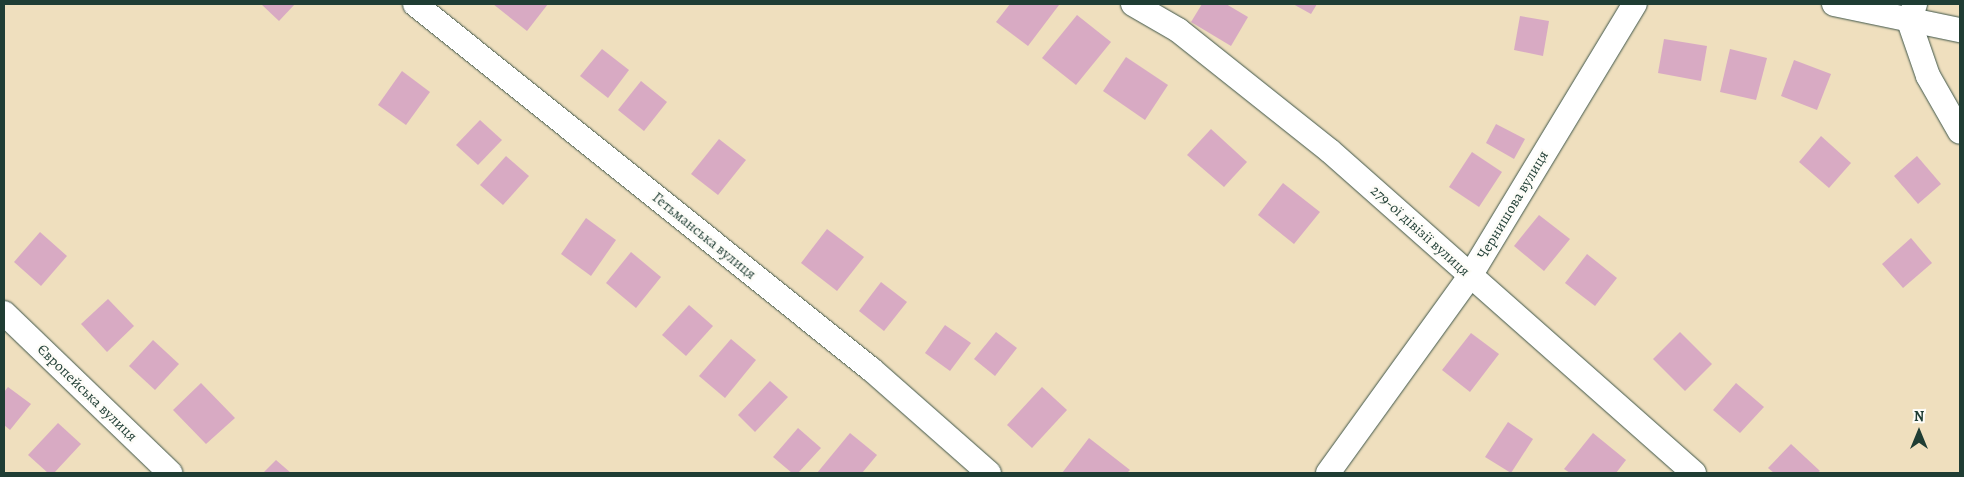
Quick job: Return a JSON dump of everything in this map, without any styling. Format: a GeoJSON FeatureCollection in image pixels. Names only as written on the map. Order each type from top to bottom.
{"type":"FeatureCollection","features":[{"type":"Feature","properties":{"kind":"street","name":"Гетьманська вулиця"},"geometry":{"type":"LineString","coordinates":[[415,4],[872,370],[989,473]]}},
{"type":"Feature","properties":{"kind":"street","name":"279-ої дівізії вулиця"},"geometry":{"type":"LineString","coordinates":[[1133,4],[1178,30],[1330,151],[1694,473]]}},
{"type":"Feature","properties":{"kind":"street","name":"Чернишова вулиця"},"geometry":{"type":"LineString","coordinates":[[1328,473],[1470,276],[1635,4]]}},
{"type":"Feature","properties":{"kind":"street"},"geometry":{"type":"LineString","coordinates":[[1834,4],[1912,13],[1960,30]]}},
{"type":"Feature","properties":{"kind":"street"},"geometry":{"type":"LineString","coordinates":[[1912,13],[1928,76],[1960,132]]}},
{"type":"Feature","properties":{"kind":"street","name":"Європейська вулиця"},"geometry":{"type":"LineString","coordinates":[[4,313],[170,473]]}},
{"type":"Feature","properties":{"kind":"building"},"geometry":{"type":"Polygon","coordinates":[[[261,4],[295,4],[279,21],[261,4]]]}},
{"type":"Feature","properties":{"kind":"building"},"geometry":{"type":"Polygon","coordinates":[[[493,4],[548,4],[527,31],[493,4]]]}},
{"type":"Feature","properties":{"kind":"building"},"geometry":{"type":"Polygon","coordinates":[[[1010,4],[1059,5],[1028,46],[996,22],[1010,4]]]}},
{"type":"Feature","properties":{"kind":"building"},"geometry":{"type":"Polygon","coordinates":[[[1202,4],[1226,4],[1248,17],[1231,46],[1191,22],[1202,4]]]}},
{"type":"Feature","properties":{"kind":"building"},"geometry":{"type":"Polygon","coordinates":[[[1293,4],[1317,4],[1311,14],[1293,4]]]}},
{"type":"Feature","properties":{"kind":"building"},"geometry":{"type":"Polygon","coordinates":[[[1077,15],[1111,42],[1076,85],[1042,58],[1077,15]]]}},
{"type":"Feature","properties":{"kind":"building"},"geometry":{"type":"Polygon","coordinates":[[[1520,16],[1549,21],[1543,56],[1514,50],[1520,16]]]}},
{"type":"Feature","properties":{"kind":"building"},"geometry":{"type":"Polygon","coordinates":[[[1664,39],[1707,46],[1701,81],[1658,73],[1664,39]]]}},
{"type":"Feature","properties":{"kind":"building"},"geometry":{"type":"Polygon","coordinates":[[[602,49],[629,70],[608,98],[580,76],[602,49]]]}},
{"type":"Feature","properties":{"kind":"building"},"geometry":{"type":"Polygon","coordinates":[[[1730,49],[1767,58],[1756,100],[1720,92],[1730,49]]]}},
{"type":"Feature","properties":{"kind":"building"},"geometry":{"type":"Polygon","coordinates":[[[1126,57],[1168,85],[1145,120],[1103,91],[1126,57]]]}},
{"type":"Feature","properties":{"kind":"building"},"geometry":{"type":"Polygon","coordinates":[[[1794,60],[1831,74],[1817,110],[1781,96],[1794,60]]]}},
{"type":"Feature","properties":{"kind":"building"},"geometry":{"type":"Polygon","coordinates":[[[402,71],[430,92],[406,125],[378,105],[402,71]]]}},
{"type":"Feature","properties":{"kind":"building"},"geometry":{"type":"Polygon","coordinates":[[[641,81],[667,102],[644,131],[618,110],[641,81]]]}},
{"type":"Feature","properties":{"kind":"building"},"geometry":{"type":"Polygon","coordinates":[[[480,120],[502,140],[478,165],[456,145],[480,120]]]}},
{"type":"Feature","properties":{"kind":"building"},"geometry":{"type":"Polygon","coordinates":[[[1496,124],[1525,139],[1514,159],[1486,143],[1496,124]]]}},
{"type":"Feature","properties":{"kind":"building"},"geometry":{"type":"Polygon","coordinates":[[[1211,129],[1247,162],[1224,187],[1187,155],[1211,129]]]}},
{"type":"Feature","properties":{"kind":"building"},"geometry":{"type":"Polygon","coordinates":[[[1821,136],[1851,163],[1829,188],[1799,162],[1821,136]]]}},
{"type":"Feature","properties":{"kind":"building"},"geometry":{"type":"Polygon","coordinates":[[[719,139],[746,160],[718,195],[691,174],[719,139]]]}},
{"type":"Feature","properties":{"kind":"building"},"geometry":{"type":"Polygon","coordinates":[[[1472,152],[1502,172],[1479,207],[1449,187],[1472,152]]]}},
{"type":"Feature","properties":{"kind":"building"},"geometry":{"type":"Polygon","coordinates":[[[506,156],[529,176],[503,205],[480,185],[506,156]]]}},
{"type":"Feature","properties":{"kind":"building"},"geometry":{"type":"Polygon","coordinates":[[[1917,156],[1941,184],[1918,204],[1894,176],[1917,156]]]}},
{"type":"Feature","properties":{"kind":"building"},"geometry":{"type":"Polygon","coordinates":[[[1283,183],[1320,212],[1294,244],[1258,215],[1283,183]]]}},
{"type":"Feature","properties":{"kind":"building"},"geometry":{"type":"Polygon","coordinates":[[[1539,215],[1570,239],[1544,271],[1514,246],[1539,215]]]}},
{"type":"Feature","properties":{"kind":"building"},"geometry":{"type":"Polygon","coordinates":[[[586,218],[616,240],[591,276],[561,254],[586,218]]]}},
{"type":"Feature","properties":{"kind":"building"},"geometry":{"type":"Polygon","coordinates":[[[827,229],[864,257],[837,291],[801,263],[827,229]]]}},
{"type":"Feature","properties":{"kind":"building"},"geometry":{"type":"Polygon","coordinates":[[[40,232],[67,256],[41,286],[14,262],[40,232]]]}},
{"type":"Feature","properties":{"kind":"building"},"geometry":{"type":"Polygon","coordinates":[[[1911,238],[1932,263],[1903,288],[1882,264],[1911,238]]]}},
{"type":"Feature","properties":{"kind":"building"},"geometry":{"type":"Polygon","coordinates":[[[631,252],[661,277],[636,308],[606,283],[631,252]]]}},
{"type":"Feature","properties":{"kind":"building"},"geometry":{"type":"Polygon","coordinates":[[[1587,254],[1617,278],[1595,306],[1565,283],[1587,254]]]}},
{"type":"Feature","properties":{"kind":"building"},"geometry":{"type":"Polygon","coordinates":[[[881,282],[907,302],[884,331],[859,311],[881,282]]]}},
{"type":"Feature","properties":{"kind":"building"},"geometry":{"type":"Polygon","coordinates":[[[108,299],[134,326],[107,352],[81,324],[108,299]]]}},
{"type":"Feature","properties":{"kind":"building"},"geometry":{"type":"Polygon","coordinates":[[[689,305],[713,326],[686,356],[662,335],[689,305]]]}},
{"type":"Feature","properties":{"kind":"building"},"geometry":{"type":"Polygon","coordinates":[[[945,325],[971,343],[950,371],[925,353],[945,325]]]}},
{"type":"Feature","properties":{"kind":"building"},"geometry":{"type":"Polygon","coordinates":[[[996,332],[1017,348],[995,376],[974,359],[996,332]]]}},
{"type":"Feature","properties":{"kind":"building"},"geometry":{"type":"Polygon","coordinates":[[[1680,332],[1712,364],[1685,391],[1653,359],[1680,332]]]}},
{"type":"Feature","properties":{"kind":"building"},"geometry":{"type":"Polygon","coordinates":[[[1471,333],[1499,354],[1470,392],[1442,370],[1471,333]]]}},
{"type":"Feature","properties":{"kind":"building"},"geometry":{"type":"Polygon","coordinates":[[[731,339],[756,360],[725,398],[699,376],[731,339]]]}},
{"type":"Feature","properties":{"kind":"building"},"geometry":{"type":"Polygon","coordinates":[[[153,340],[179,364],[155,390],[129,366],[153,340]]]}},
{"type":"Feature","properties":{"kind":"building"},"geometry":{"type":"Polygon","coordinates":[[[770,381],[788,397],[755,432],[738,415],[770,381]]]}},
{"type":"Feature","properties":{"kind":"building"},"geometry":{"type":"Polygon","coordinates":[[[201,383],[235,418],[206,444],[173,410],[201,383]]]}},
{"type":"Feature","properties":{"kind":"building"},"geometry":{"type":"Polygon","coordinates":[[[1736,383],[1764,407],[1740,433],[1713,410],[1736,383]]]}},
{"type":"Feature","properties":{"kind":"building"},"geometry":{"type":"Polygon","coordinates":[[[8,387],[31,404],[10,430],[4,425],[4,392],[8,387]]]}},
{"type":"Feature","properties":{"kind":"building"},"geometry":{"type":"Polygon","coordinates":[[[1042,387],[1067,410],[1032,448],[1007,425],[1042,387]]]}},
{"type":"Feature","properties":{"kind":"building"},"geometry":{"type":"Polygon","coordinates":[[[1508,422],[1533,439],[1511,473],[1485,457],[1508,422]]]}},
{"type":"Feature","properties":{"kind":"building"},"geometry":{"type":"Polygon","coordinates":[[[58,423],[81,444],[54,473],[48,473],[28,455],[58,423]]]}},
{"type":"Feature","properties":{"kind":"building"},"geometry":{"type":"Polygon","coordinates":[[[798,428],[821,448],[798,473],[792,473],[773,457],[798,428]]]}},
{"type":"Feature","properties":{"kind":"building"},"geometry":{"type":"Polygon","coordinates":[[[850,433],[877,455],[862,473],[817,473],[850,433]]]}},
{"type":"Feature","properties":{"kind":"building"},"geometry":{"type":"Polygon","coordinates":[[[1593,433],[1626,460],[1616,473],[1570,473],[1564,469],[1593,433]]]}},
{"type":"Feature","properties":{"kind":"building"},"geometry":{"type":"Polygon","coordinates":[[[1089,438],[1130,470],[1127,473],[1062,473],[1089,438]]]}},
{"type":"Feature","properties":{"kind":"building"},"geometry":{"type":"Polygon","coordinates":[[[1791,444],[1820,471],[1817,473],[1774,473],[1768,468],[1791,444]]]}},
{"type":"Feature","properties":{"kind":"building"},"geometry":{"type":"Polygon","coordinates":[[[276,460],[291,473],[263,473],[276,460]]]}}]}
